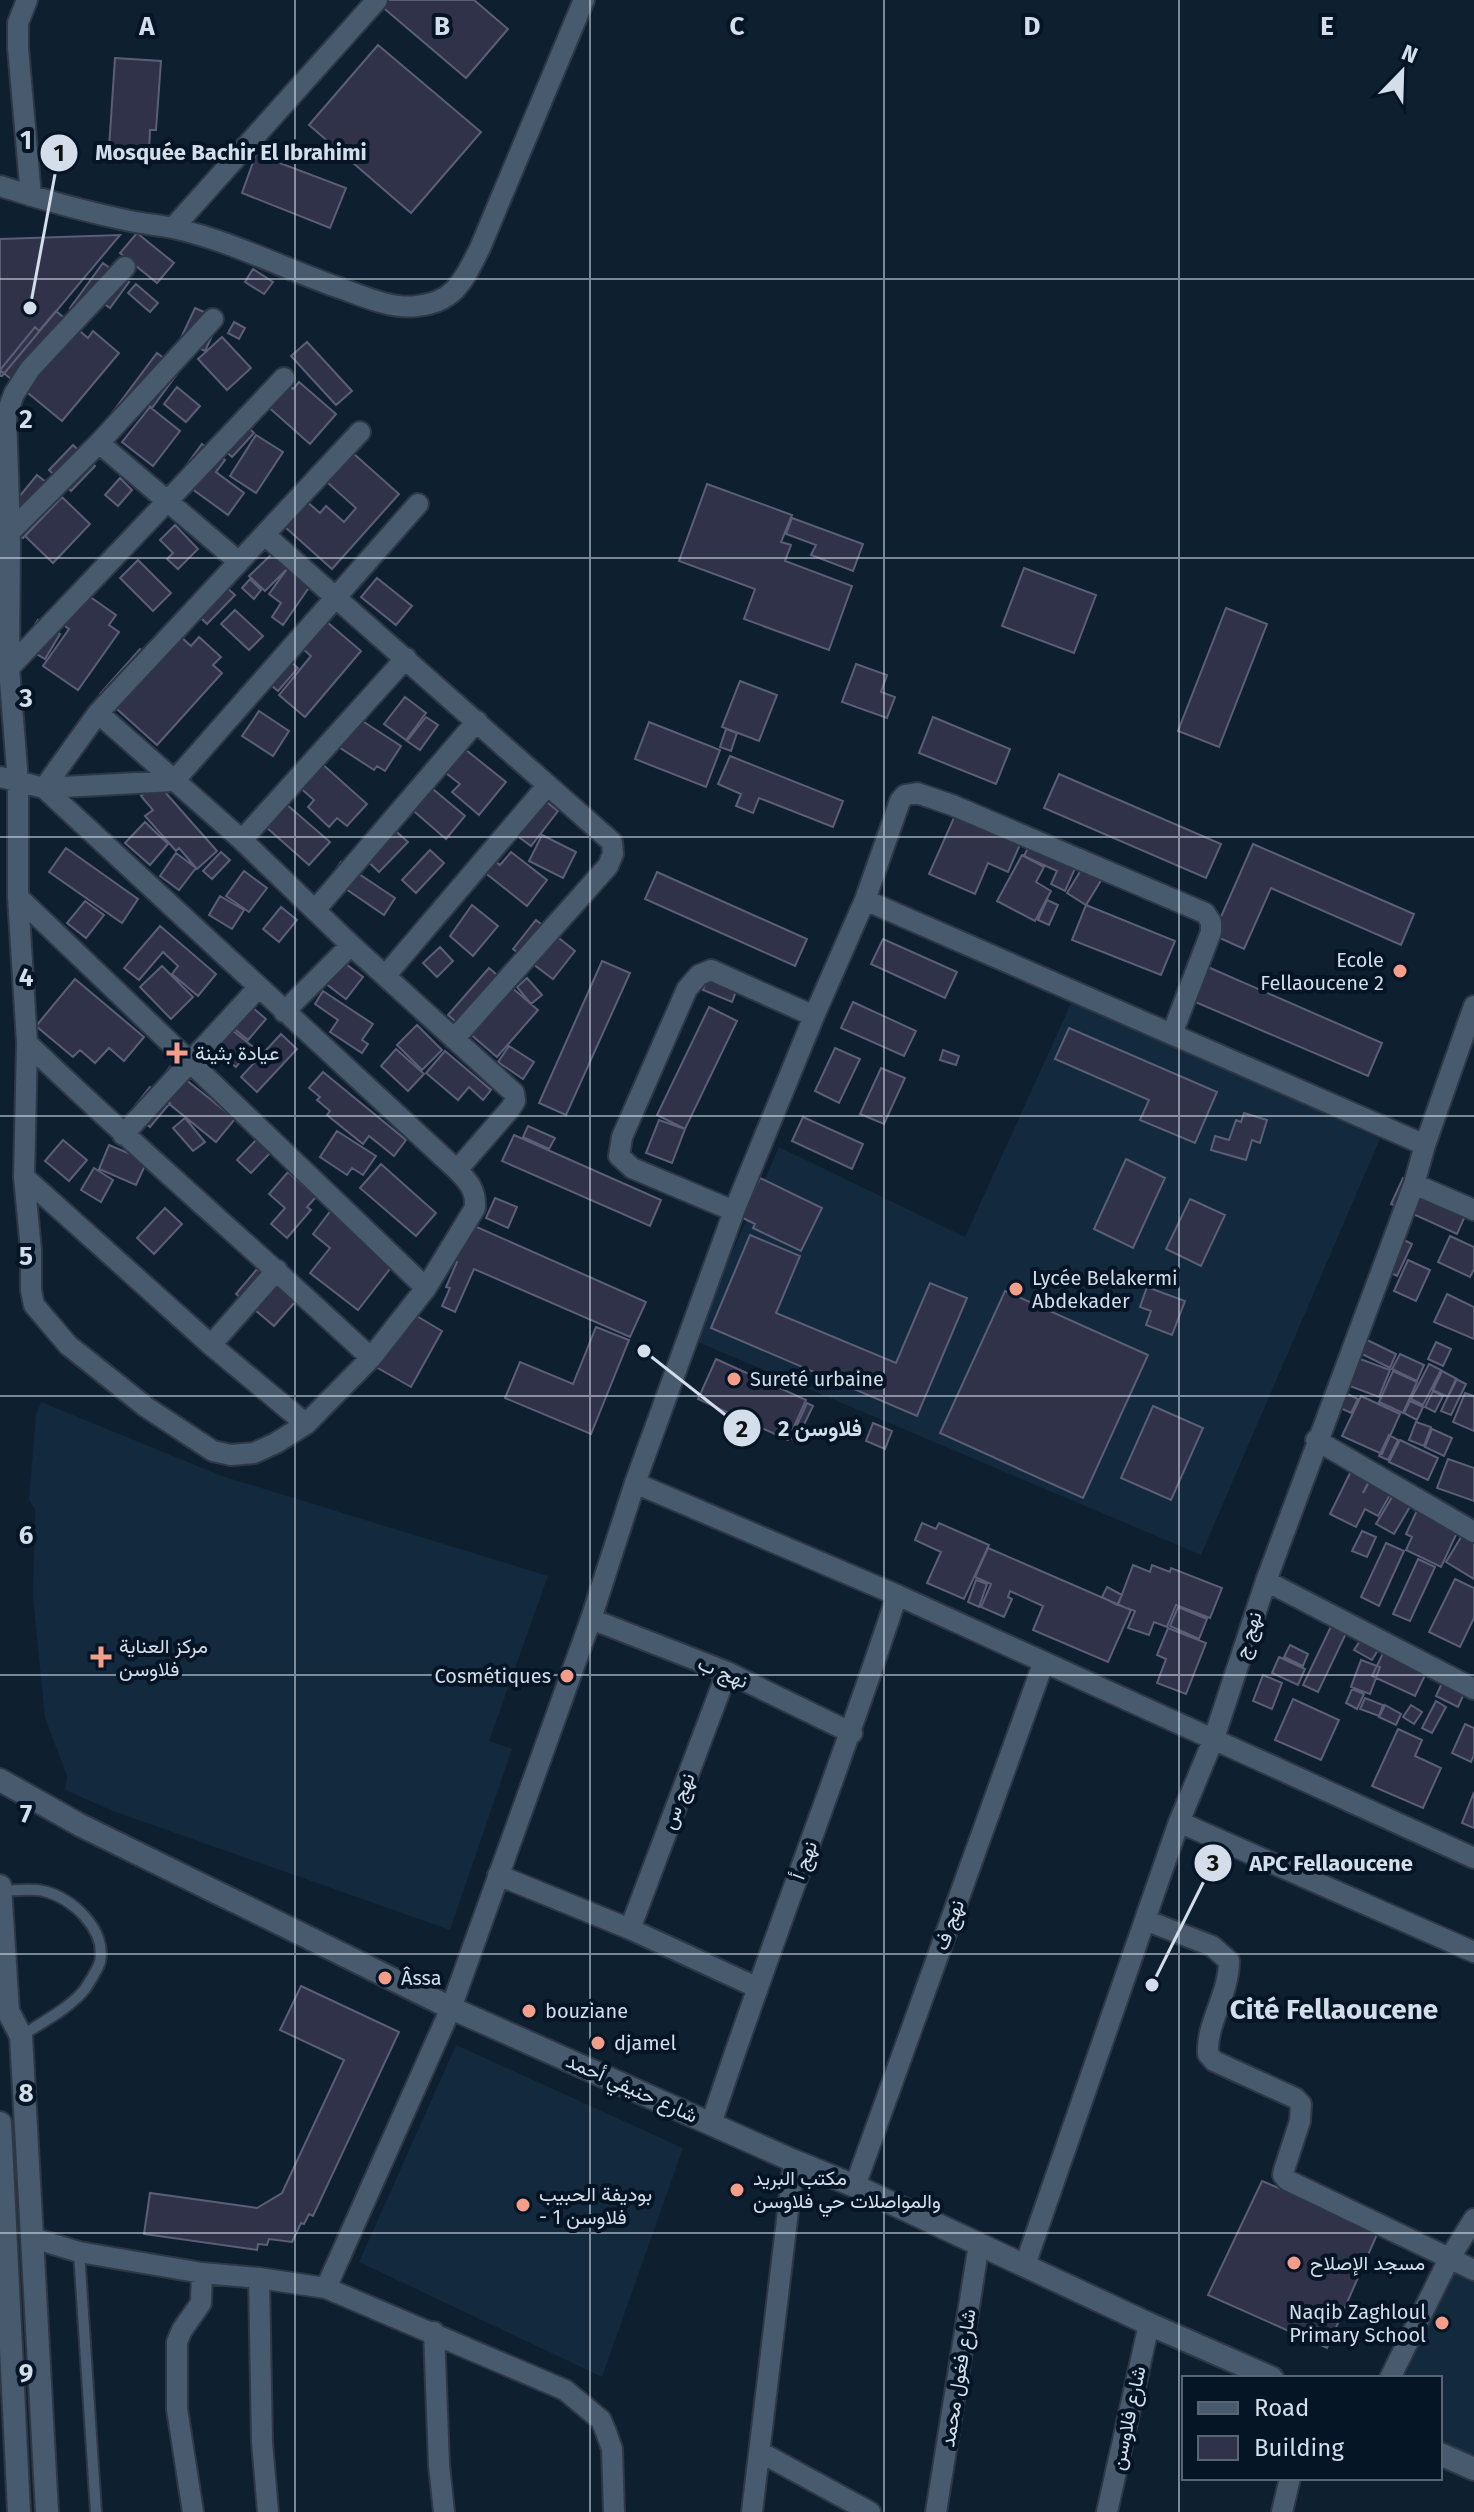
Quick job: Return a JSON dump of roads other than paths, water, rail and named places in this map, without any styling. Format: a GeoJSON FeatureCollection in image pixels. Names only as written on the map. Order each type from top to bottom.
{"type":"FeatureCollection","features":[{"type":"Feature","properties":{"kind":"street"},"geometry":{"type":"LineString","coordinates":[[27,0],[18,23],[18,48],[31,196]]}},
{"type":"Feature","properties":{"kind":"street"},"geometry":{"type":"LineString","coordinates":[[173,228],[377,0]]}},
{"type":"Feature","properties":{"kind":"street"},"geometry":{"type":"LineString","coordinates":[[0,186],[223,243],[276,265],[387,303],[415,307],[442,300],[460,286],[480,248],[584,0]]}},
{"type":"Feature","properties":{"kind":"street"},"geometry":{"type":"LineString","coordinates":[[44,788],[457,1170],[471,1184],[476,1198],[475,1208],[426,1288],[371,1358],[306,1424],[254,1453],[231,1455],[213,1451],[146,1407],[68,1345],[34,1305],[31,1290],[31,1250],[24,1177],[27,1043],[9,779],[10,532],[6,416],[14,394],[30,369],[125,267]]}},
{"type":"Feature","properties":{"kind":"street"},"geometry":{"type":"LineString","coordinates":[[10,532],[99,443],[213,319]]}},
{"type":"Feature","properties":{"kind":"street"},"geometry":{"type":"LineString","coordinates":[[9,668],[284,378]]}},
{"type":"Feature","properties":{"kind":"street"},"geometry":{"type":"LineString","coordinates":[[44,788],[98,713],[360,432]]}},
{"type":"Feature","properties":{"kind":"street"},"geometry":{"type":"LineString","coordinates":[[99,443],[239,562]]}},
{"type":"Feature","properties":{"kind":"street"},"geometry":{"type":"LineString","coordinates":[[9,779],[44,788],[174,781],[418,504]]}},
{"type":"Feature","properties":{"kind":"street"},"geometry":{"type":"LineString","coordinates":[[265,535],[612,842],[611,861],[454,1039]]}},
{"type":"Feature","properties":{"kind":"street"},"geometry":{"type":"LineString","coordinates":[[242,840],[406,658]]}},
{"type":"Feature","properties":{"kind":"street"},"geometry":{"type":"LineString","coordinates":[[98,713],[242,840],[515,1097],[510,1109],[457,1170]]}},
{"type":"Feature","properties":{"kind":"street"},"geometry":{"type":"LineString","coordinates":[[316,909],[477,721]]}},
{"type":"Feature","properties":{"kind":"street"},"geometry":{"type":"LineString","coordinates":[[386,975],[547,786]]}},
{"type":"Feature","properties":{"kind":"street"},"geometry":{"type":"LineString","coordinates":[[326,2288],[451,2008],[734,1211],[865,900],[900,801],[910,792],[952,805],[1205,913],[1211,922],[1211,932],[1172,1034]]}},
{"type":"Feature","properties":{"kind":"street"},"geometry":{"type":"LineString","coordinates":[[18,897],[426,1288]]}},
{"type":"Feature","properties":{"kind":"street"},"geometry":{"type":"LineString","coordinates":[[865,900],[1425,1145]]}},
{"type":"Feature","properties":{"kind":"street"},"geometry":{"type":"LineString","coordinates":[[284,1012],[351,945]]}},
{"type":"Feature","properties":{"kind":"street"},"geometry":{"type":"LineString","coordinates":[[734,1211],[632,1168],[619,1156],[622,1137],[687,989],[699,975],[711,970],[814,1016]]}},
{"type":"Feature","properties":{"kind":"street"},"geometry":{"type":"LineString","coordinates":[[123,1135],[258,988]]}},
{"type":"Feature","properties":{"kind":"street","name":"نهج ج"},"geometry":{"type":"LineString","coordinates":[[1025,2265],[1179,1822],[1214,1738],[1316,1440],[1414,1184],[1474,1006]]}},
{"type":"Feature","properties":{"kind":"street"},"geometry":{"type":"LineString","coordinates":[[27,1043],[123,1135],[277,1270],[371,1358]]}},
{"type":"Feature","properties":{"kind":"street"},"geometry":{"type":"LineString","coordinates":[[24,1177],[211,1345],[306,1424]]}},
{"type":"Feature","properties":{"kind":"street"},"geometry":{"type":"LineString","coordinates":[[1414,1184],[1474,1210]]}},
{"type":"Feature","properties":{"kind":"street"},"geometry":{"type":"LineString","coordinates":[[211,1345],[277,1270]]}},
{"type":"Feature","properties":{"kind":"street"},"geometry":{"type":"LineString","coordinates":[[1316,1440],[1474,1532]]}},
{"type":"Feature","properties":{"kind":"street"},"geometry":{"type":"LineString","coordinates":[[635,1483],[897,1595],[1474,1858]]}},
{"type":"Feature","properties":{"kind":"street"},"geometry":{"type":"LineString","coordinates":[[1266,1581],[1474,1689]]}},
{"type":"Feature","properties":{"kind":"street","name":"نهج أ"},"geometry":{"type":"LineString","coordinates":[[711,2124],[756,1987],[852,1733],[897,1595]]}},
{"type":"Feature","properties":{"kind":"street","name":"نهج ب"},"geometry":{"type":"LineString","coordinates":[[591,1619],[727,1672],[852,1733]]}},
{"type":"Feature","properties":{"kind":"street","name":"نهج ف"},"geometry":{"type":"LineString","coordinates":[[855,2186],[1043,1664]]}},
{"type":"Feature","properties":{"kind":"street","name":"نهج س"},"geometry":{"type":"LineString","coordinates":[[630,1929],[727,1672]]}},
{"type":"Feature","properties":{"kind":"street","name":"شارع حنيفي أحمد"},"geometry":{"type":"LineString","coordinates":[[0,1780],[80,1825],[451,2008],[855,2186],[1267,2376]]}},
{"type":"Feature","properties":{"kind":"street"},"geometry":{"type":"LineString","coordinates":[[1179,1822],[1474,1952]]}},
{"type":"Feature","properties":{"kind":"street"},"geometry":{"type":"LineString","coordinates":[[498,1875],[630,1929],[756,1987]]}},
{"type":"Feature","properties":{"kind":"street"},"geometry":{"type":"LineString","coordinates":[[0,1889],[4,2018],[21,2036],[47,2512]]}},
{"type":"Feature","properties":{"kind":"street"},"geometry":{"type":"LineString","coordinates":[[1145,1920],[1212,1946],[1229,1961],[1229,1980],[1209,2037],[1208,2054],[1214,2061],[1295,2098],[1301,2104],[1300,2121],[1283,2175],[1287,2180],[1474,2270]]}},
{"type":"Feature","properties":{"kind":"street"},"geometry":{"type":"LineString","coordinates":[[0,2123],[19,2512]]}},
{"type":"Feature","properties":{"kind":"street"},"geometry":{"type":"LineString","coordinates":[[752,2512],[794,2161]]}},
{"type":"Feature","properties":{"kind":"street"},"geometry":{"type":"LineString","coordinates":[[1391,2376],[1449,2259],[1474,2219]]}},
{"type":"Feature","properties":{"kind":"street"},"geometry":{"type":"LineString","coordinates":[[33,2238],[79,2252],[202,2273],[326,2288],[565,2390],[601,2420],[612,2449],[614,2512]]}},
{"type":"Feature","properties":{"kind":"street","name":"شارع فغول محمد"},"geometry":{"type":"LineString","coordinates":[[936,2512],[979,2244]]}},
{"type":"Feature","properties":{"kind":"street"},"geometry":{"type":"LineString","coordinates":[[193,2512],[177,2409],[177,2342],[201,2303],[202,2273]]}},
{"type":"Feature","properties":{"kind":"street"},"geometry":{"type":"LineString","coordinates":[[259,2278],[262,2442],[268,2512]]}},
{"type":"Feature","properties":{"kind":"street","name":"شارع فلاوسن"},"geometry":{"type":"LineString","coordinates":[[1107,2512],[1149,2324]]}},
{"type":"Feature","properties":{"kind":"street"},"geometry":{"type":"LineString","coordinates":[[434,2332],[444,2512]]}},
{"type":"Feature","properties":{"kind":"street"},"geometry":{"type":"LineString","coordinates":[[760,2452],[870,2512]]}},
{"type":"Feature","properties":{"kind":"street"},"geometry":{"type":"LineString","coordinates":[[1442,2455],[1474,2469]]}},
{"type":"Feature","properties":{"kind":"street"},"geometry":{"type":"LineString","coordinates":[[1282,2512],[1290,2480]]}},
{"type":"Feature","properties":{"kind":"lane"},"geometry":{"type":"LineString","coordinates":[[0,1889],[41,1890],[59,1896],[83,1913],[100,1947],[100,1961],[83,1991],[71,2003],[21,2036]]}},
{"type":"Feature","properties":{"kind":"lane"},"geometry":{"type":"LineString","coordinates":[[79,2252],[96,2512]]}},
{"type":"Feature","properties":{"kind":"place","name":"Mosquée Bachir El Ibrahimi"},"geometry":{"type":"Point","coordinates":[30,308]}},
{"type":"Feature","properties":{"kind":"place","name":"Ecole Fellaoucene 2"},"geometry":{"type":"Point","coordinates":[1400,971]}},
{"type":"Feature","properties":{"kind":"place","name":"عيادة بثينة"},"geometry":{"type":"Point","coordinates":[177,1053]}},
{"type":"Feature","properties":{"kind":"place","name":"Lycée Belakermi Abdekader"},"geometry":{"type":"Point","coordinates":[1016,1289]}},
{"type":"Feature","properties":{"kind":"place","name":"فلاوسن 2"},"geometry":{"type":"Point","coordinates":[644,1351]}},
{"type":"Feature","properties":{"kind":"place","name":"Sureté urbaine"},"geometry":{"type":"Point","coordinates":[734,1379]}},
{"type":"Feature","properties":{"kind":"place","name":"مركز العناية فلاوسن"},"geometry":{"type":"Point","coordinates":[101,1657]}},
{"type":"Feature","properties":{"kind":"place","name":"Cosmétiques"},"geometry":{"type":"Point","coordinates":[567,1676]}},
{"type":"Feature","properties":{"kind":"place","name":"Âssa"},"geometry":{"type":"Point","coordinates":[385,1978]}},
{"type":"Feature","properties":{"kind":"place","name":"APC Fellaoucene"},"geometry":{"type":"Point","coordinates":[1152,1985]}},
{"type":"Feature","properties":{"kind":"place","name":"bouziane"},"geometry":{"type":"Point","coordinates":[529,2011]}},
{"type":"Feature","properties":{"kind":"place","name":"djamel"},"geometry":{"type":"Point","coordinates":[598,2043]}},
{"type":"Feature","properties":{"kind":"place","name":"مكتب البريد والمواصلات حي فلاوسن"},"geometry":{"type":"Point","coordinates":[737,2190]}},
{"type":"Feature","properties":{"kind":"place","name":"بوديفة الحبيب - فلاوسن 1"},"geometry":{"type":"Point","coordinates":[523,2205]}},
{"type":"Feature","properties":{"kind":"place","name":"مسجد اﻹصلاح"},"geometry":{"type":"Point","coordinates":[1294,2263]}},
{"type":"Feature","properties":{"kind":"place","name":"Naqib Zaghloul Primary School"},"geometry":{"type":"Point","coordinates":[1442,2323]}},
{"type":"Feature","properties":{"kind":"district","name":"Cité Fellaoucene"},"geometry":{"type":"Point","coordinates":[1334,2009]}}]}
